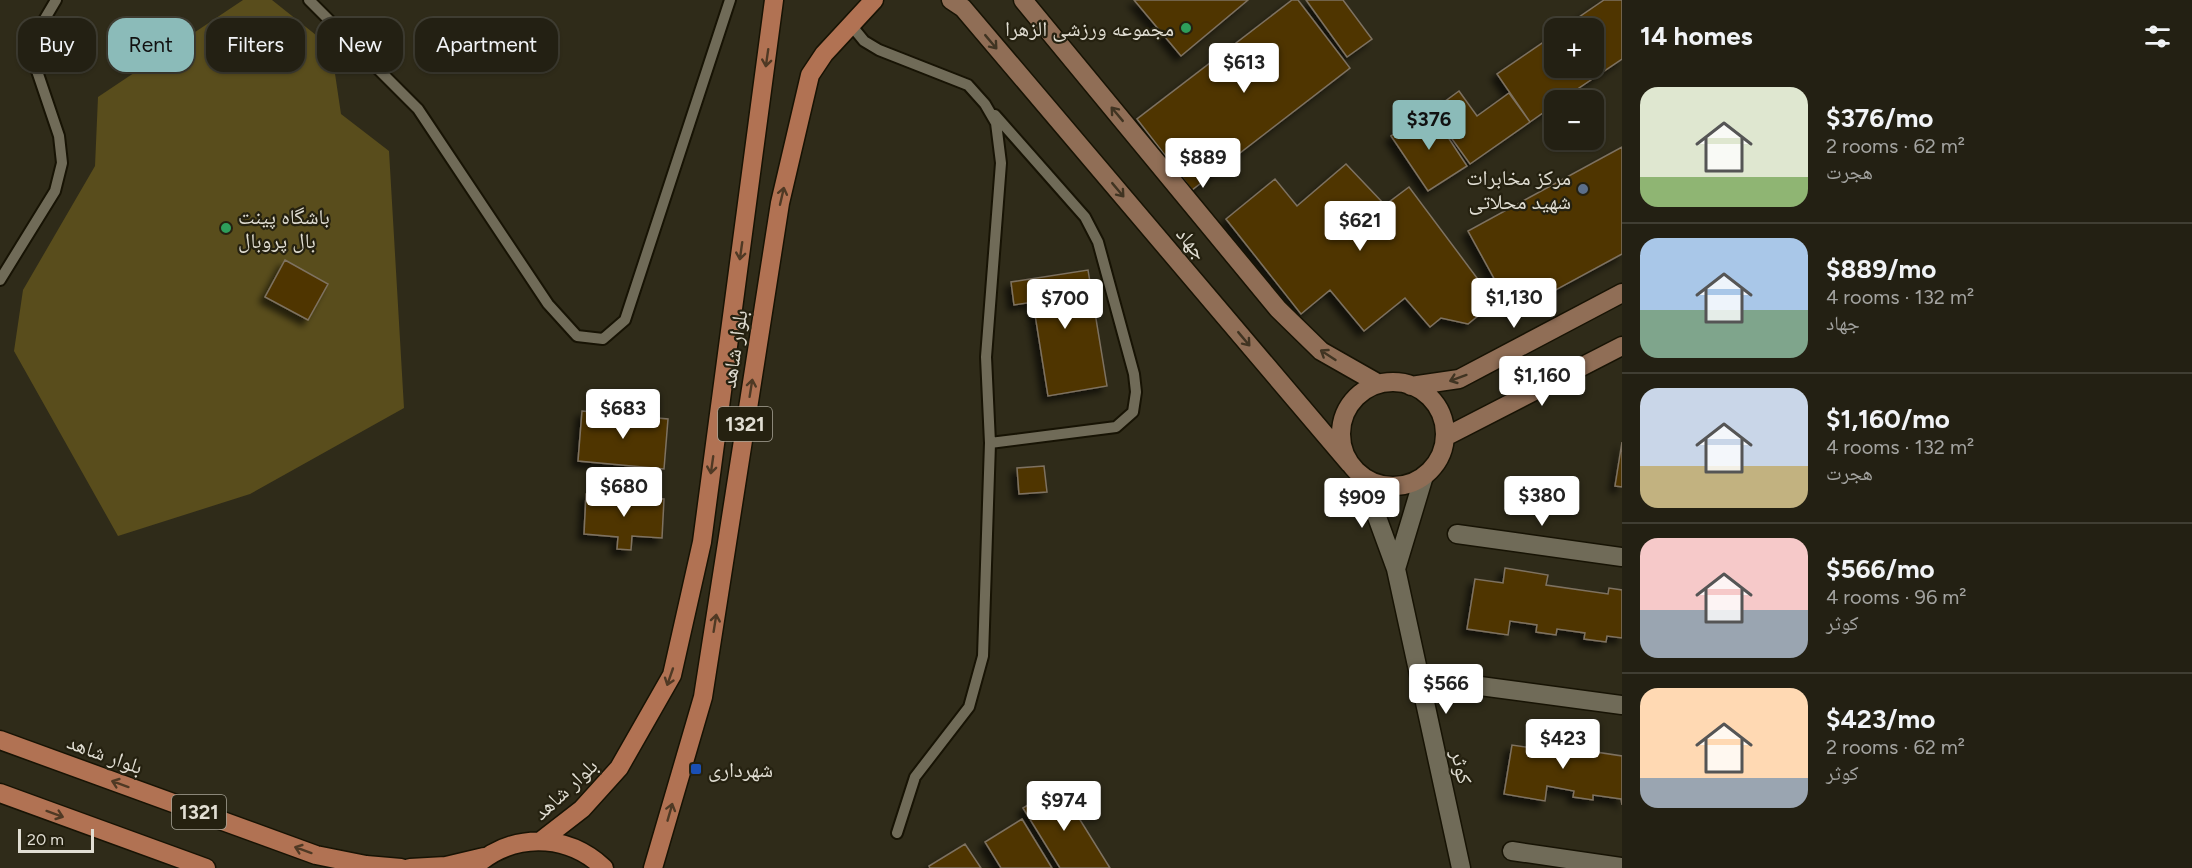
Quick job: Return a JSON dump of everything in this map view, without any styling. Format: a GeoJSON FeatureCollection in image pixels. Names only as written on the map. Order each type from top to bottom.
{"type":"FeatureCollection","features":[{"type":"Feature","properties":{"kind":"main road","name":"بلوار شاهد"},"geometry":{"type":"LineString","coordinates":[[542,840],[582,809],[619,768],[672,675],[702,542],[774,0]]}},
{"type":"Feature","properties":{"kind":"main road","name":"بلوار شاهد"},"geometry":{"type":"LineString","coordinates":[[653,868],[703,698],[783,192],[810,75],[824,54],[874,0]]}},
{"type":"Feature","properties":{"kind":"main road","name":"جهاد"},"geometry":{"type":"LineString","coordinates":[[951,0],[963,8],[1356,470]]}},
{"type":"Feature","properties":{"kind":"main road","name":"جهاد"},"geometry":{"type":"LineString","coordinates":[[1023,0],[1278,309],[1321,351],[1379,384]]}},
{"type":"Feature","properties":{"kind":"main road"},"geometry":{"type":"LineString","coordinates":[[1411,386],[1459,379],[1622,293]]}},
{"type":"Feature","properties":{"kind":"main road"},"geometry":{"type":"LineString","coordinates":[[1445,437],[1622,346]]}},
{"type":"Feature","properties":{"kind":"main road"},"geometry":{"type":"LineString","coordinates":[[1395,382],[1411,386],[1425,394],[1436,406],[1443,420],[1445,437],[1442,452],[1435,466],[1424,476],[1409,484],[1393,486],[1377,484],[1356,470],[1342,441],[1344,417],[1352,402],[1364,391],[1379,384],[1395,382]]}},
{"type":"Feature","properties":{"kind":"main road","name":"بلوار شاهد"},"geometry":{"type":"LineString","coordinates":[[0,740],[316,855],[366,865],[401,868]]}},
{"type":"Feature","properties":{"kind":"main road","name":"1321"},"geometry":{"type":"LineString","coordinates":[[0,793],[206,868]]}},
{"type":"Feature","properties":{"kind":"main road"},"geometry":{"type":"LineString","coordinates":[[410,868],[479,862],[522,842],[542,840],[568,845],[592,857],[604,868]]}},
{"type":"Feature","properties":{"kind":"street","name":"کوثر"},"geometry":{"type":"LineString","coordinates":[[1356,470],[1396,569],[1461,868]]}},
{"type":"Feature","properties":{"kind":"street","name":"کوثر"},"geometry":{"type":"LineString","coordinates":[[1396,569],[1424,476]]}},
{"type":"Feature","properties":{"kind":"street"},"geometry":{"type":"LineString","coordinates":[[1457,534],[1622,557]]}},
{"type":"Feature","properties":{"kind":"street"},"geometry":{"type":"LineString","coordinates":[[1465,684],[1622,705]]}},
{"type":"Feature","properties":{"kind":"street"},"geometry":{"type":"LineString","coordinates":[[1512,851],[1622,867]]}},
{"type":"Feature","properties":{"kind":"lane"},"geometry":{"type":"LineString","coordinates":[[0,280],[55,190],[62,163],[59,136],[36,68],[40,27],[56,0]]}},
{"type":"Feature","properties":{"kind":"lane"},"geometry":{"type":"LineString","coordinates":[[309,0],[418,109],[548,304],[577,336],[603,339],[625,320],[730,0]]}},
{"type":"Feature","properties":{"kind":"lane"},"geometry":{"type":"LineString","coordinates":[[850,25],[864,41],[879,50],[968,85],[1085,217],[1098,242],[1134,374],[1136,392],[1133,412],[1116,427],[990,443]]}},
{"type":"Feature","properties":{"kind":"lane"},"geometry":{"type":"LineString","coordinates":[[897,833],[915,777],[969,707],[983,656],[990,443],[986,357],[1001,163],[996,123],[985,104]]}},
{"type":"Feature","properties":{"kind":"shaded area","name":"باشگاه پینت بال پروبال"},"geometry":{"type":"Polygon","coordinates":[[[243,0],[272,0],[295,18],[216,18],[243,0]]]}},
{"type":"Feature","properties":{"kind":"shaded area","name":"باشگاه پینت بال پروبال"},"geometry":{"type":"Polygon","coordinates":[[[206,25],[206,72],[305,72],[305,26],[317,36],[317,72],[335,72],[341,114],[389,151],[404,408],[250,494],[118,536],[14,351],[23,290],[95,166],[98,97],[135,72],[194,72],[194,33],[206,25]]]}},
{"type":"Feature","properties":{"kind":"building","name":"مجموعه ورزشی الزهرا"},"geometry":{"type":"Polygon","coordinates":[[[1134,0],[1248,0],[1181,56],[1134,0]]]}},
{"type":"Feature","properties":{"kind":"building"},"geometry":{"type":"Polygon","coordinates":[[[1292,0],[1298,0],[1350,68],[1192,190],[1137,119],[1292,0]]]}},
{"type":"Feature","properties":{"kind":"building"},"geometry":{"type":"Polygon","coordinates":[[[1306,0],[1343,0],[1372,39],[1347,57],[1306,0]]]}},
{"type":"Feature","properties":{"kind":"building"},"geometry":{"type":"Polygon","coordinates":[[[1604,0],[1622,0],[1622,59],[1604,71],[1604,18],[1578,18],[1604,0]]]}},
{"type":"Feature","properties":{"kind":"building"},"geometry":{"type":"Polygon","coordinates":[[[1544,42],[1544,78],[1594,78],[1576,90],[1544,90],[1544,112],[1530,122],[1497,74],[1544,42]]]}},
{"type":"Feature","properties":{"kind":"building"},"geometry":{"type":"Polygon","coordinates":[[[1459,91],[1477,116],[1509,93],[1530,122],[1470,164],[1432,111],[1459,91]]]}},
{"type":"Feature","properties":{"kind":"building"},"geometry":{"type":"Polygon","coordinates":[[[1430,110],[1467,166],[1428,191],[1391,136],[1430,110]]]}},
{"type":"Feature","properties":{"kind":"building","name":"مرکز مخابرات شهید محلاتی"},"geometry":{"type":"Polygon","coordinates":[[[1622,147],[1622,254],[1513,313],[1468,231],[1622,147]]]}},
{"type":"Feature","properties":{"kind":"building"},"geometry":{"type":"Polygon","coordinates":[[[1346,164],[1385,205],[1409,187],[1495,302],[1468,324],[1441,318],[1430,327],[1405,298],[1364,331],[1330,290],[1301,314],[1226,219],[1275,179],[1297,206],[1346,164]]]}},
{"type":"Feature","properties":{"kind":"building"},"geometry":{"type":"Polygon","coordinates":[[[285,260],[328,284],[308,320],[265,297],[285,260]]]}},
{"type":"Feature","properties":{"kind":"building"},"geometry":{"type":"Polygon","coordinates":[[[1088,270],[1107,386],[1048,396],[1033,302],[1014,305],[1011,282],[1088,270]]]}},
{"type":"Feature","properties":{"kind":"building"},"geometry":{"type":"Polygon","coordinates":[[[582,411],[668,419],[664,469],[578,461],[582,411]]]}},
{"type":"Feature","properties":{"kind":"building"},"geometry":{"type":"Polygon","coordinates":[[[1622,442],[1622,487],[1615,486],[1622,442]]]}},
{"type":"Feature","properties":{"kind":"building"},"geometry":{"type":"Polygon","coordinates":[[[1044,466],[1047,492],[1019,494],[1017,468],[1044,466]]]}},
{"type":"Feature","properties":{"kind":"building"},"geometry":{"type":"Polygon","coordinates":[[[586,494],[664,499],[662,538],[632,536],[631,550],[617,549],[618,537],[584,534],[586,494]]]}},
{"type":"Feature","properties":{"kind":"building"},"geometry":{"type":"Polygon","coordinates":[[[1505,568],[1548,575],[1546,585],[1608,594],[1609,588],[1622,590],[1622,638],[1607,636],[1606,642],[1584,639],[1585,633],[1557,629],[1556,635],[1536,632],[1537,625],[1510,621],[1508,635],[1467,629],[1475,579],[1503,583],[1505,568]]]}},
{"type":"Feature","properties":{"kind":"building"},"geometry":{"type":"Polygon","coordinates":[[[1541,734],[1584,740],[1583,750],[1622,756],[1622,805],[1621,799],[1593,795],[1593,800],[1573,797],[1574,791],[1547,786],[1545,801],[1504,794],[1512,745],[1539,749],[1541,734]]]}},
{"type":"Feature","properties":{"kind":"building"},"geometry":{"type":"Polygon","coordinates":[[[1059,786],[1110,868],[1060,868],[1023,808],[1059,786]]]}},
{"type":"Feature","properties":{"kind":"building"},"geometry":{"type":"Polygon","coordinates":[[[1022,819],[1052,868],[1001,868],[985,842],[1022,819]]]}},
{"type":"Feature","properties":{"kind":"building"},"geometry":{"type":"Polygon","coordinates":[[[965,844],[981,868],[930,868],[929,866],[965,844]]]}},
{"type":"Feature","properties":{"kind":"place","name":"مجموعه ورزشی الزهرا"},"geometry":{"type":"Point","coordinates":[1186,28]}},
{"type":"Feature","properties":{"kind":"place","name":"مرکز مخابرات شهید محلاتی"},"geometry":{"type":"Point","coordinates":[1583,189]}},
{"type":"Feature","properties":{"kind":"place","name":"باشگاه پینت بال پروبال"},"geometry":{"type":"Point","coordinates":[226,228]}},
{"type":"Feature","properties":{"kind":"place","name":"شهرداری"},"geometry":{"type":"Point","coordinates":[696,769]}}]}
